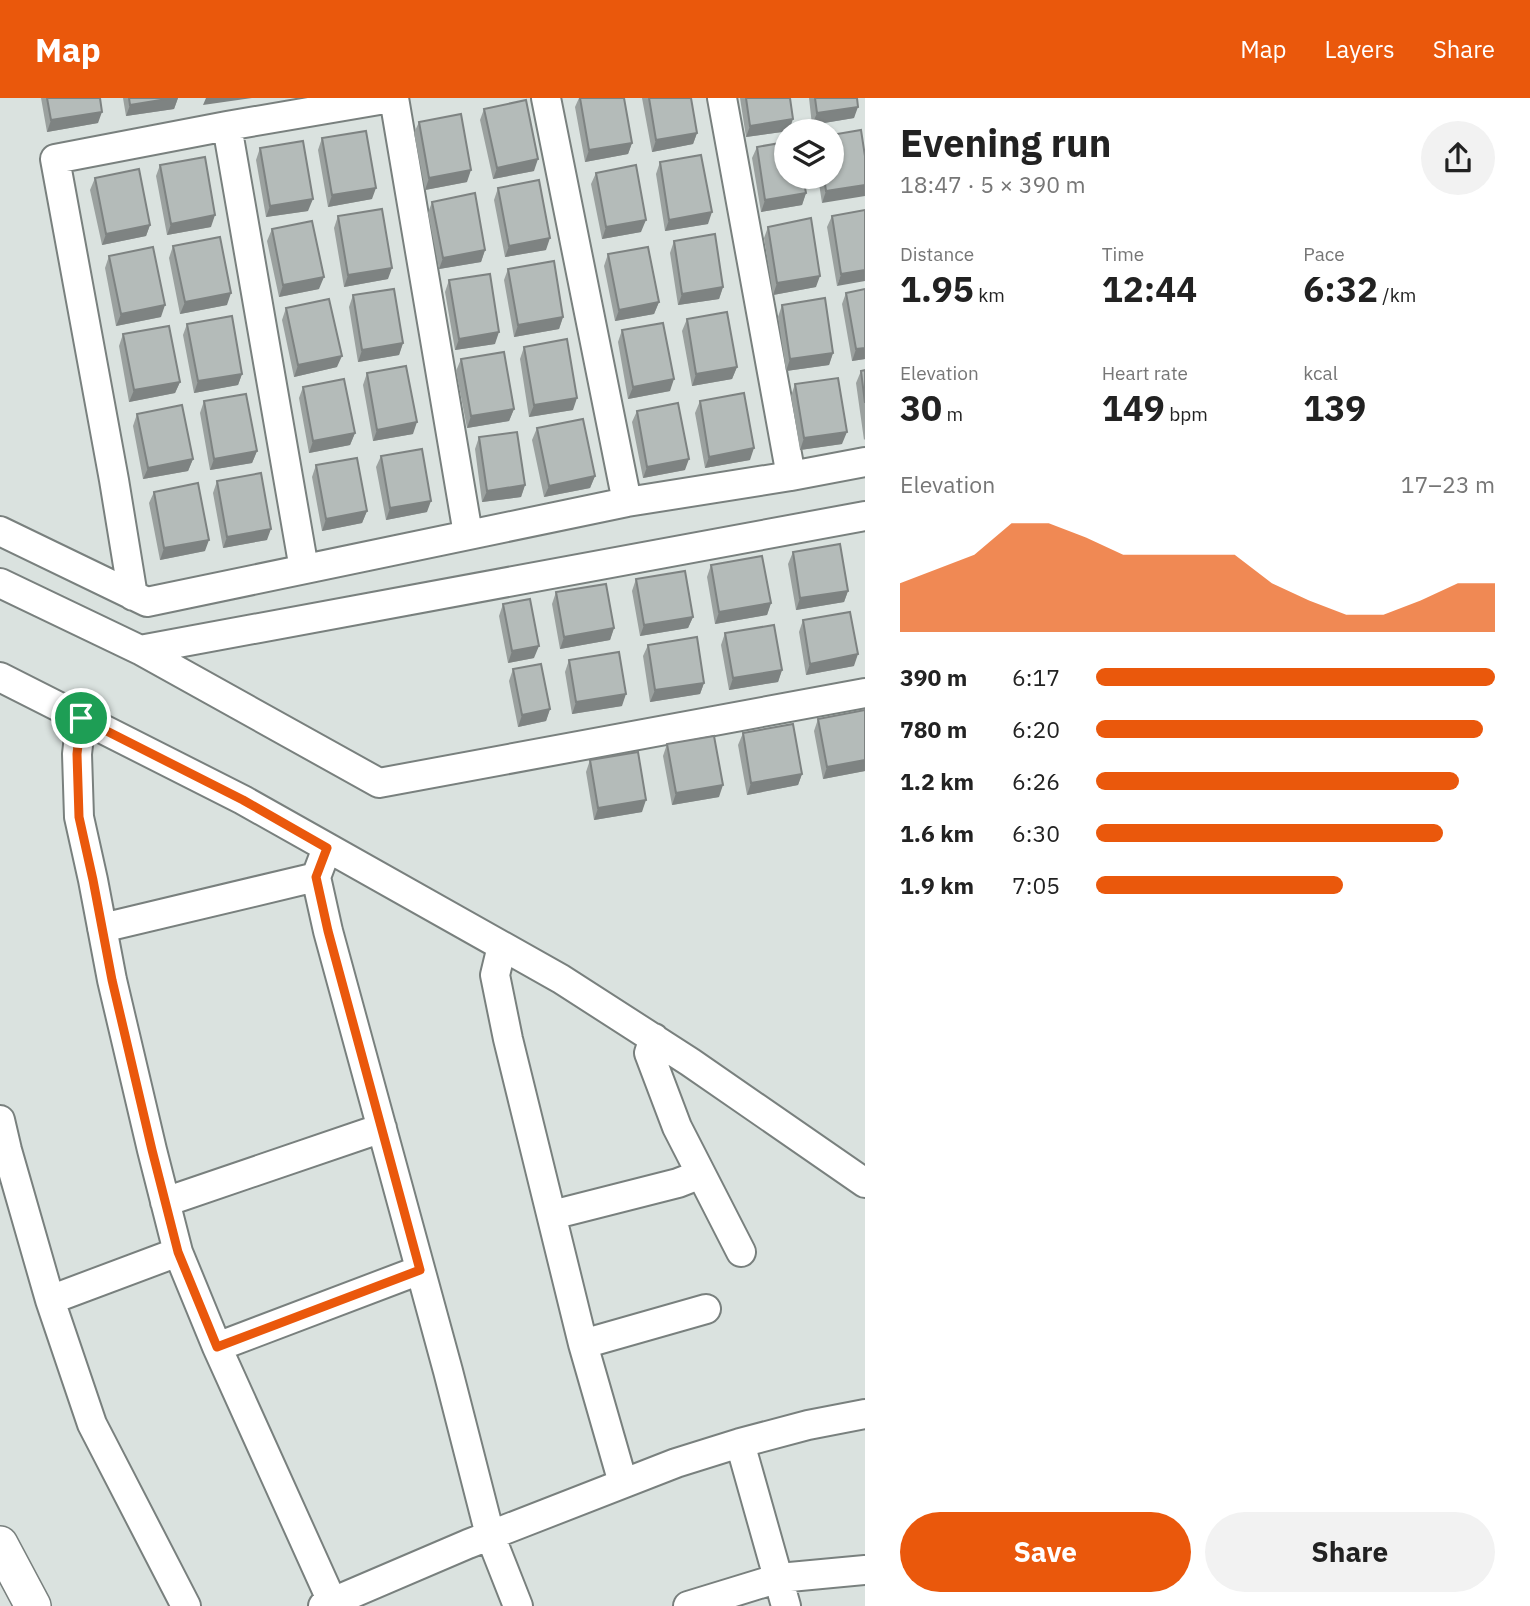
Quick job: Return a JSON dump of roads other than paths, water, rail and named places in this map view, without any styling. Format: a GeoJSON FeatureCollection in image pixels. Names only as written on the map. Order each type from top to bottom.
{"type":"FeatureCollection","features":[{"type":"Feature","properties":{"kind":"street"},"geometry":{"type":"LineString","coordinates":[[133,596],[55,159],[228,126],[392,98],[468,534]]}},
{"type":"Feature","properties":{"kind":"street"},"geometry":{"type":"LineString","coordinates":[[546,98],[627,502]]}},
{"type":"Feature","properties":{"kind":"street"},"geometry":{"type":"LineString","coordinates":[[722,98],[791,476]]}},
{"type":"Feature","properties":{"kind":"street"},"geometry":{"type":"LineString","coordinates":[[228,126],[304,569]]}},
{"type":"Feature","properties":{"kind":"street"},"geometry":{"type":"LineString","coordinates":[[0,531],[147,602],[627,502],[865,462]]}},
{"type":"Feature","properties":{"kind":"street"},"geometry":{"type":"LineString","coordinates":[[140,650],[865,516]]}},
{"type":"Feature","properties":{"kind":"street"},"geometry":{"type":"LineString","coordinates":[[0,583],[140,650],[379,783],[865,693]]}},
{"type":"Feature","properties":{"kind":"street"},"geometry":{"type":"LineString","coordinates":[[0,677],[243,800],[561,979],[701,1069],[865,1183]]}},
{"type":"Feature","properties":{"kind":"street"},"geometry":{"type":"LineString","coordinates":[[81,718],[77,754],[79,817],[118,1006],[178,1252],[330,1605],[490,1535],[676,1463],[808,1425],[865,1414]]}},
{"type":"Feature","properties":{"kind":"street"},"geometry":{"type":"LineString","coordinates":[[327,848],[316,877],[328,931],[490,1535],[518,1606]]}},
{"type":"Feature","properties":{"kind":"street"},"geometry":{"type":"LineString","coordinates":[[102,928],[316,877]]}},
{"type":"Feature","properties":{"kind":"street"},"geometry":{"type":"LineString","coordinates":[[502,946],[495,975],[508,1039],[583,1343],[623,1483]]}},
{"type":"Feature","properties":{"kind":"street"},"geometry":{"type":"LineString","coordinates":[[654,1038],[649,1053],[677,1127],[741,1252]]}},
{"type":"Feature","properties":{"kind":"street"},"geometry":{"type":"LineString","coordinates":[[0,1120],[50,1300],[92,1424],[186,1606]]}},
{"type":"Feature","properties":{"kind":"street"},"geometry":{"type":"LineString","coordinates":[[165,1202],[382,1128]]}},
{"type":"Feature","properties":{"kind":"street"},"geometry":{"type":"LineString","coordinates":[[552,1215],[678,1183],[701,1174]]}},
{"type":"Feature","properties":{"kind":"street"},"geometry":{"type":"LineString","coordinates":[[50,1300],[178,1252]]}},
{"type":"Feature","properties":{"kind":"street"},"geometry":{"type":"LineString","coordinates":[[217,1347],[420,1270]]}},
{"type":"Feature","properties":{"kind":"street"},"geometry":{"type":"LineString","coordinates":[[583,1343],[706,1309]]}},
{"type":"Feature","properties":{"kind":"street"},"geometry":{"type":"LineString","coordinates":[[740,1443],[786,1606]]}},
{"type":"Feature","properties":{"kind":"street"},"geometry":{"type":"LineString","coordinates":[[0,1544],[33,1606]]}},
{"type":"Feature","properties":{"kind":"street"},"geometry":{"type":"LineString","coordinates":[[688,1606],[779,1578],[865,1570]]}}]}
